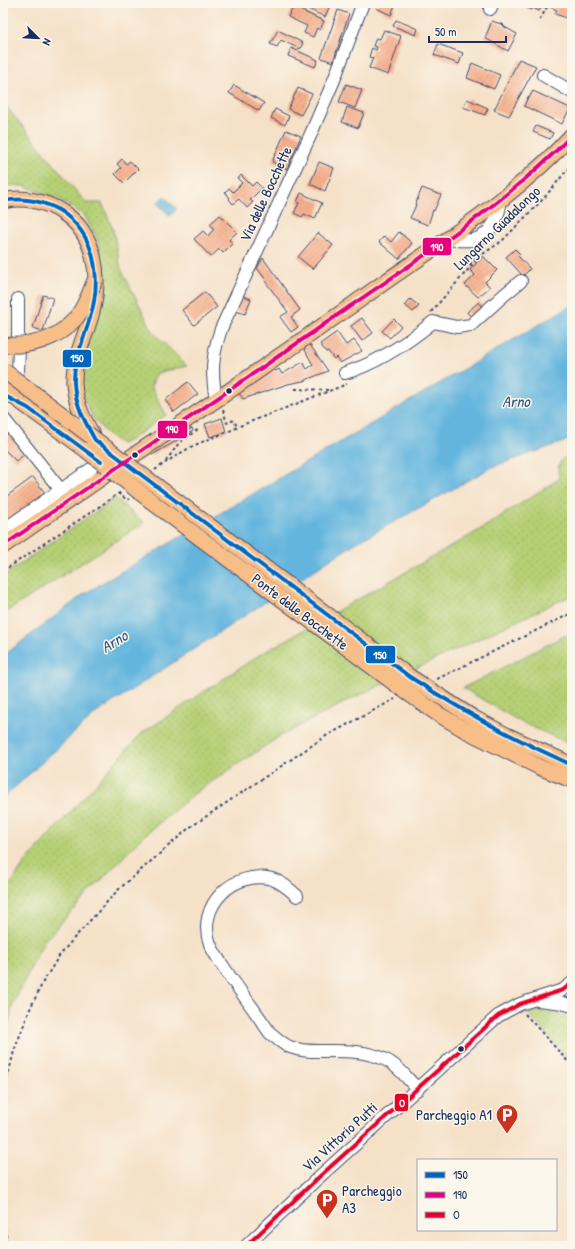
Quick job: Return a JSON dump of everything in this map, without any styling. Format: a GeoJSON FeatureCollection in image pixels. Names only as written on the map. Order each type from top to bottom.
{"type":"FeatureCollection","features":[{"type":"Feature","properties":{"kind":"main road"},"geometry":{"type":"LineString","coordinates":[[131,457],[175,428],[219,405],[501,200],[556,153],[572,135]]}},
{"type":"Feature","properties":{"kind":"main road"},"geometry":{"type":"LineString","coordinates":[[3,201],[18,199],[39,202],[54,207],[72,219],[85,236],[93,253],[96,280],[92,313],[76,361],[74,382],[80,412],[95,440]]}},
{"type":"Feature","properties":{"kind":"main road"},"geometry":{"type":"LineString","coordinates":[[3,345],[38,343],[60,332],[76,319],[96,280]]}},
{"type":"Feature","properties":{"kind":"main road"},"geometry":{"type":"LineString","coordinates":[[3,370],[95,440],[161,499]]}},
{"type":"Feature","properties":{"kind":"main road"},"geometry":{"type":"LineString","coordinates":[[3,389],[86,450],[161,499]]}},
{"type":"Feature","properties":{"kind":"main road"},"geometry":{"type":"LineString","coordinates":[[3,395],[28,408]]}},
{"type":"Feature","properties":{"kind":"main road"},"geometry":{"type":"LineString","coordinates":[[3,546],[104,476]]}},
{"type":"Feature","properties":{"kind":"main road","name":"Ponte delle Bocchette"},"geometry":{"type":"LineString","coordinates":[[161,499],[410,677],[468,723]]}},
{"type":"Feature","properties":{"kind":"main road"},"geometry":{"type":"LineString","coordinates":[[468,723],[513,738],[572,765]]}},
{"type":"Feature","properties":{"kind":"main road"},"geometry":{"type":"LineString","coordinates":[[468,723],[539,767],[572,780]]}},
{"type":"Feature","properties":{"kind":"street","name":"Via delle Bocchette"},"geometry":{"type":"LineString","coordinates":[[219,405],[213,382],[213,360],[215,346],[310,136],[334,80],[363,3]]}},
{"type":"Feature","properties":{"kind":"street"},"geometry":{"type":"LineString","coordinates":[[543,75],[572,92]]}},
{"type":"Feature","properties":{"kind":"street"},"geometry":{"type":"LineString","coordinates":[[446,240],[473,240],[488,231],[498,216],[501,200]]}},
{"type":"Feature","properties":{"kind":"street"},"geometry":{"type":"LineString","coordinates":[[345,373],[388,355],[434,322],[457,327],[472,325],[521,281]]}},
{"type":"Feature","properties":{"kind":"street"},"geometry":{"type":"LineString","coordinates":[[18,299],[18,370]]}},
{"type":"Feature","properties":{"kind":"street"},"geometry":{"type":"LineString","coordinates":[[3,418],[60,490]]}},
{"type":"Feature","properties":{"kind":"street"},"geometry":{"type":"LineString","coordinates":[[3,530],[91,469]]}},
{"type":"Feature","properties":{"kind":"street"},"geometry":{"type":"LineString","coordinates":[[297,896],[286,886],[273,879],[259,877],[240,881],[224,890],[215,902],[209,916],[207,930],[210,944],[218,959],[270,1033],[282,1043],[301,1050],[356,1051],[370,1054],[388,1061],[418,1089]]}},
{"type":"Feature","properties":{"kind":"street","name":"Via Vittorio Putti"},"geometry":{"type":"LineString","coordinates":[[246,1246],[323,1174],[498,1016],[520,1004],[562,990],[572,983]]}},
{"type":"Feature","properties":{"kind":"street","name":"Via Vittorio Putti"},"geometry":{"type":"LineString","coordinates":[[535,1000],[562,1003],[572,1006]]}},
{"type":"Feature","properties":{"kind":"path"},"geometry":{"type":"LineString","coordinates":[[540,20],[549,3]]}},
{"type":"Feature","properties":{"kind":"path","name":"Lungarno Guadalongo"},"geometry":{"type":"LineString","coordinates":[[430,314],[480,256],[502,241],[544,198],[572,164]]}},
{"type":"Feature","properties":{"kind":"path"},"geometry":{"type":"LineString","coordinates":[[466,271],[486,241],[488,231]]}},
{"type":"Feature","properties":{"kind":"path"},"geometry":{"type":"LineString","coordinates":[[149,474],[166,462],[194,446],[237,427],[332,390],[295,389]]}},
{"type":"Feature","properties":{"kind":"path"},"geometry":{"type":"LineString","coordinates":[[219,405],[227,423],[234,420],[237,427]]}},
{"type":"Feature","properties":{"kind":"path"},"geometry":{"type":"LineString","coordinates":[[166,462],[179,443],[196,432],[204,423]]}},
{"type":"Feature","properties":{"kind":"path"},"geometry":{"type":"LineString","coordinates":[[3,571],[123,491]]}},
{"type":"Feature","properties":{"kind":"path"},"geometry":{"type":"LineString","coordinates":[[434,680],[572,613]]}},
{"type":"Feature","properties":{"kind":"path"},"geometry":{"type":"LineString","coordinates":[[3,1096],[14,1051],[30,1009],[43,982],[59,956],[75,936],[118,890],[189,828],[256,782],[326,736],[401,696]]}},
{"type":"Feature","properties":{"kind":"path"},"geometry":{"type":"LineString","coordinates":[[520,1004],[525,1014],[572,1066]]}},
{"type":"Feature","properties":{"kind":"path"},"geometry":{"type":"LineString","coordinates":[[3,1216],[8,1246]]}},
{"type":"Feature","properties":{"kind":"green space"},"geometry":{"type":"Polygon","coordinates":[[[3,103],[86,203],[102,203],[113,229],[121,269],[153,332],[187,366],[157,373],[151,386],[166,415],[130,440],[121,444],[108,435],[93,418],[82,395],[81,368],[101,295],[103,271],[98,240],[84,215],[56,198],[24,186],[3,185],[3,103]]]}},
{"type":"Feature","properties":{"kind":"green space"},"geometry":{"type":"Polygon","coordinates":[[[572,453],[572,595],[351,699],[277,738],[195,793],[140,839],[44,941],[13,1004],[3,1044],[3,895],[27,860],[141,734],[256,657],[473,534],[559,479],[558,470],[560,463],[564,458],[572,453]]]}},
{"type":"Feature","properties":{"kind":"green space"},"geometry":{"type":"Polygon","coordinates":[[[115,498],[144,523],[3,614],[3,576],[115,498]]]}},
{"type":"Feature","properties":{"kind":"green space"},"geometry":{"type":"Polygon","coordinates":[[[572,632],[572,745],[519,721],[463,688],[572,632]]]}},
{"type":"Feature","properties":{"kind":"green space"},"geometry":{"type":"Polygon","coordinates":[[[535,1011],[558,1014],[572,1020],[572,1062],[528,1013],[535,1011]]]}},
{"type":"Feature","properties":{"kind":"water"},"geometry":{"type":"Polygon","coordinates":[[[164,196],[177,209],[170,216],[157,203],[164,196]]]}},
{"type":"Feature","properties":{"kind":"water","name":"Arno"},"geometry":{"type":"Polygon","coordinates":[[[572,305],[572,439],[492,467],[354,544],[95,714],[3,798],[3,656],[84,594],[572,305]]]}},
{"type":"Feature","properties":{"kind":"building"},"geometry":{"type":"Polygon","coordinates":[[[311,3],[326,3],[330,5],[325,17],[308,9],[311,3]]]}},
{"type":"Feature","properties":{"kind":"building"},"geometry":{"type":"Polygon","coordinates":[[[378,3],[396,3],[391,15],[376,8],[378,3]]]}},
{"type":"Feature","properties":{"kind":"building"},"geometry":{"type":"Polygon","coordinates":[[[525,3],[544,3],[539,11],[533,8],[531,10],[527,8],[529,5],[525,3]]]}},
{"type":"Feature","properties":{"kind":"building"},"geometry":{"type":"Polygon","coordinates":[[[552,3],[572,3],[572,23],[567,20],[567,18],[555,14],[557,10],[550,7],[552,3]]]}},
{"type":"Feature","properties":{"kind":"building"},"geometry":{"type":"Polygon","coordinates":[[[293,7],[324,21],[320,30],[317,28],[313,37],[304,33],[307,26],[288,17],[293,7]]]}},
{"type":"Feature","properties":{"kind":"building"},"geometry":{"type":"Polygon","coordinates":[[[338,10],[349,14],[333,62],[321,58],[338,10]]]}},
{"type":"Feature","properties":{"kind":"building"},"geometry":{"type":"Polygon","coordinates":[[[396,20],[418,29],[416,35],[393,26],[396,20]]]}},
{"type":"Feature","properties":{"kind":"building"},"geometry":{"type":"Polygon","coordinates":[[[492,21],[504,25],[503,26],[517,34],[508,51],[485,38],[492,21]]]}},
{"type":"Feature","properties":{"kind":"building"},"geometry":{"type":"Polygon","coordinates":[[[278,30],[303,43],[300,49],[281,40],[277,47],[270,44],[278,30]]]}},
{"type":"Feature","properties":{"kind":"building"},"geometry":{"type":"Polygon","coordinates":[[[384,30],[401,36],[388,75],[369,68],[373,58],[369,57],[372,48],[376,50],[377,47],[373,46],[376,38],[380,39],[384,30]]]}},
{"type":"Feature","properties":{"kind":"building"},"geometry":{"type":"Polygon","coordinates":[[[438,44],[463,53],[459,64],[434,55],[438,44]]]}},
{"type":"Feature","properties":{"kind":"building"},"geometry":{"type":"Polygon","coordinates":[[[291,48],[318,60],[315,67],[288,56],[291,48]]]}},
{"type":"Feature","properties":{"kind":"building"},"geometry":{"type":"Polygon","coordinates":[[[519,59],[536,66],[509,116],[494,110],[519,59]]]}},
{"type":"Feature","properties":{"kind":"building"},"geometry":{"type":"Polygon","coordinates":[[[472,63],[500,75],[494,89],[467,78],[472,63]]]}},
{"type":"Feature","properties":{"kind":"building"},"geometry":{"type":"Polygon","coordinates":[[[346,84],[362,90],[355,108],[339,102],[346,84]]]}},
{"type":"Feature","properties":{"kind":"building"},"geometry":{"type":"Polygon","coordinates":[[[234,85],[264,103],[259,111],[229,93],[234,85]]]}},
{"type":"Feature","properties":{"kind":"building"},"geometry":{"type":"Polygon","coordinates":[[[298,88],[312,94],[301,115],[288,109],[298,88]]]}},
{"type":"Feature","properties":{"kind":"building"},"geometry":{"type":"Polygon","coordinates":[[[533,91],[570,108],[562,124],[524,106],[528,97],[529,98],[533,91]]]}},
{"type":"Feature","properties":{"kind":"building"},"geometry":{"type":"Polygon","coordinates":[[[467,99],[488,108],[485,115],[463,107],[467,99]]]}},
{"type":"Feature","properties":{"kind":"building"},"geometry":{"type":"Polygon","coordinates":[[[347,107],[364,113],[358,128],[342,122],[347,107]]]}},
{"type":"Feature","properties":{"kind":"building"},"geometry":{"type":"Polygon","coordinates":[[[275,109],[289,116],[285,125],[271,118],[275,109]]]}},
{"type":"Feature","properties":{"kind":"building"},"geometry":{"type":"Polygon","coordinates":[[[536,126],[553,133],[550,139],[533,132],[536,126]]]}},
{"type":"Feature","properties":{"kind":"building"},"geometry":{"type":"Polygon","coordinates":[[[286,130],[301,136],[287,169],[272,162],[286,130]]]}},
{"type":"Feature","properties":{"kind":"building"},"geometry":{"type":"Polygon","coordinates":[[[122,159],[126,164],[130,161],[138,169],[124,183],[115,174],[121,168],[117,164],[122,159]]]}},
{"type":"Feature","properties":{"kind":"building"},"geometry":{"type":"Polygon","coordinates":[[[319,162],[334,168],[325,191],[310,184],[319,162]]]}},
{"type":"Feature","properties":{"kind":"building"},"geometry":{"type":"Polygon","coordinates":[[[241,175],[252,186],[256,182],[262,188],[250,200],[253,202],[247,208],[239,199],[233,204],[225,192],[229,188],[233,192],[242,183],[238,179],[241,175]]]}},
{"type":"Feature","properties":{"kind":"building"},"geometry":{"type":"Polygon","coordinates":[[[422,188],[441,195],[434,211],[433,210],[428,225],[410,218],[422,188]]]}},
{"type":"Feature","properties":{"kind":"building"},"geometry":{"type":"Polygon","coordinates":[[[301,193],[322,203],[315,219],[304,214],[302,217],[294,213],[299,203],[297,202],[301,193]]]}},
{"type":"Feature","properties":{"kind":"building"},"geometry":{"type":"Polygon","coordinates":[[[220,215],[237,232],[229,240],[233,243],[223,253],[219,249],[211,257],[194,239],[203,231],[208,236],[214,229],[210,224],[220,215]]]}},
{"type":"Feature","properties":{"kind":"building"},"geometry":{"type":"Polygon","coordinates":[[[399,232],[412,243],[399,259],[379,242],[384,236],[391,242],[399,232]]]}},
{"type":"Feature","properties":{"kind":"building"},"geometry":{"type":"Polygon","coordinates":[[[318,233],[333,245],[313,269],[298,257],[318,233]]]}},
{"type":"Feature","properties":{"kind":"building"},"geometry":{"type":"Polygon","coordinates":[[[515,249],[520,254],[518,256],[530,269],[523,276],[506,257],[515,249]]]}},
{"type":"Feature","properties":{"kind":"building"},"geometry":{"type":"Polygon","coordinates":[[[483,256],[497,270],[485,282],[490,287],[478,297],[465,285],[475,275],[470,270],[483,256]]]}},
{"type":"Feature","properties":{"kind":"building"},"geometry":{"type":"Polygon","coordinates":[[[263,258],[300,310],[291,317],[298,327],[291,332],[280,317],[288,312],[257,268],[263,258]]]}},
{"type":"Feature","properties":{"kind":"building"},"geometry":{"type":"Polygon","coordinates":[[[205,292],[217,307],[194,325],[182,310],[205,292]]]}},
{"type":"Feature","properties":{"kind":"building"},"geometry":{"type":"Polygon","coordinates":[[[43,295],[53,298],[43,331],[33,328],[43,295]]]}},
{"type":"Feature","properties":{"kind":"building"},"geometry":{"type":"Polygon","coordinates":[[[243,296],[251,299],[245,314],[236,311],[243,296]]]}},
{"type":"Feature","properties":{"kind":"building"},"geometry":{"type":"Polygon","coordinates":[[[410,299],[419,306],[413,312],[405,305],[410,299]]]}},
{"type":"Feature","properties":{"kind":"building"},"geometry":{"type":"Polygon","coordinates":[[[479,302],[486,311],[474,321],[467,312],[479,302]]]}},
{"type":"Feature","properties":{"kind":"building"},"geometry":{"type":"Polygon","coordinates":[[[362,318],[373,333],[362,341],[351,326],[362,318]]]}},
{"type":"Feature","properties":{"kind":"building"},"geometry":{"type":"Polygon","coordinates":[[[394,319],[401,326],[390,338],[382,331],[394,319]]]}},
{"type":"Feature","properties":{"kind":"building"},"geometry":{"type":"Polygon","coordinates":[[[337,332],[346,345],[354,340],[362,351],[340,363],[336,357],[334,359],[320,344],[337,332]]]}},
{"type":"Feature","properties":{"kind":"building"},"geometry":{"type":"Polygon","coordinates":[[[310,345],[328,371],[303,381],[288,384],[243,399],[239,393],[274,369],[276,371],[279,369],[282,374],[303,362],[307,369],[313,365],[304,348],[310,345]]]}},
{"type":"Feature","properties":{"kind":"building"},"geometry":{"type":"Polygon","coordinates":[[[188,382],[198,394],[174,412],[165,400],[188,382]]]}},
{"type":"Feature","properties":{"kind":"building"},"geometry":{"type":"Polygon","coordinates":[[[222,418],[226,432],[210,437],[205,424],[222,418]]]}},
{"type":"Feature","properties":{"kind":"building"},"geometry":{"type":"Polygon","coordinates":[[[5,426],[26,453],[16,461],[5,450],[3,452],[3,428],[5,426]]]}},
{"type":"Feature","properties":{"kind":"building"},"geometry":{"type":"Polygon","coordinates":[[[192,428],[193,431],[152,455],[150,452],[192,428]]]}},
{"type":"Feature","properties":{"kind":"building"},"geometry":{"type":"Polygon","coordinates":[[[33,477],[45,493],[3,526],[3,499],[33,477]]]}},
{"type":"Feature","properties":{"kind":"transit line","name":"190"},"geometry":{"type":"LineString","coordinates":[[3,546],[465,227],[547,160],[572,135]]}},
{"type":"Feature","properties":{"kind":"transit line","name":"150"},"geometry":{"type":"LineString","coordinates":[[3,201],[28,200],[52,206],[66,215],[77,226],[85,237],[91,250],[96,278],[95,293],[93,307],[75,367],[74,383],[78,406],[95,440],[410,677],[449,702],[530,745],[572,765]]}},
{"type":"Feature","properties":{"kind":"transit line","name":"150"},"geometry":{"type":"LineString","coordinates":[[3,395],[28,408],[101,462]]}},
{"type":"Feature","properties":{"kind":"transit line","name":"O"},"geometry":{"type":"LineString","coordinates":[[246,1246],[319,1177],[498,1016],[520,1004],[563,990],[572,983]]}},
{"type":"Feature","properties":{"kind":"place","name":"Parcheggio A1"},"geometry":{"type":"Point","coordinates":[507,1134]}},
{"type":"Feature","properties":{"kind":"place","name":"Parcheggio A3"},"geometry":{"type":"Point","coordinates":[327,1220]}}]}
